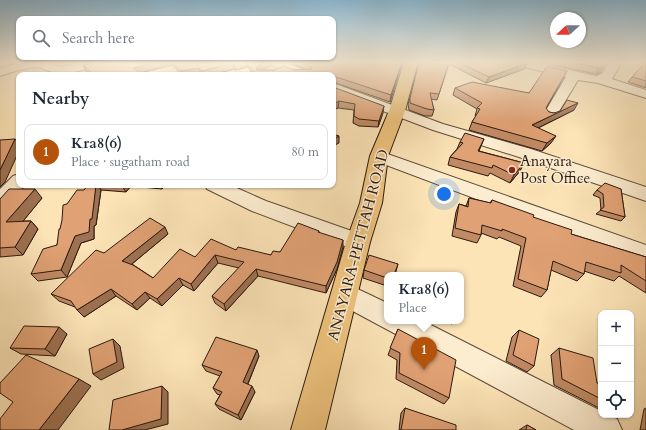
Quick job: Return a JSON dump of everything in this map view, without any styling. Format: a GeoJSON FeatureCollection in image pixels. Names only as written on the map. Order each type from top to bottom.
{"type":"FeatureCollection","features":[{"type":"Feature","properties":{"kind":"main road","name":"ANAYARA-PETTAH ROAD"},"geometry":{"type":"LineString","coordinates":[[308,430],[358,242],[371,203],[379,156],[397,111],[405,82]]}},
{"type":"Feature","properties":{"kind":"street"},"geometry":{"type":"LineString","coordinates":[[550,115],[570,82]]}},
{"type":"Feature","properties":{"kind":"street"},"geometry":{"type":"LineString","coordinates":[[608,82],[646,94]]}},
{"type":"Feature","properties":{"kind":"street"},"geometry":{"type":"LineString","coordinates":[[336,88],[438,127],[525,153],[646,194]]}},
{"type":"Feature","properties":{"kind":"street"},"geometry":{"type":"LineString","coordinates":[[379,156],[646,254]]}},
{"type":"Feature","properties":{"kind":"street"},"geometry":{"type":"LineString","coordinates":[[0,201],[16,183]]}},
{"type":"Feature","properties":{"kind":"street"},"geometry":{"type":"LineString","coordinates":[[220,188],[259,206],[358,242]]}},
{"type":"Feature","properties":{"kind":"street"},"geometry":{"type":"LineString","coordinates":[[345,294],[384,314]]}},
{"type":"Feature","properties":{"kind":"street"},"geometry":{"type":"LineString","coordinates":[[402,324],[606,430]]}},
{"type":"Feature","properties":{"kind":"building"},"geometry":{"type":"Polygon","coordinates":[[[352,82],[395,82],[391,95],[352,82]]]}},
{"type":"Feature","properties":{"kind":"building"},"geometry":{"type":"Polygon","coordinates":[[[414,82],[443,82],[439,94],[430,93],[434,110],[410,103],[414,82]]]}},
{"type":"Feature","properties":{"kind":"building"},"geometry":{"type":"Polygon","coordinates":[[[472,82],[529,93],[536,82],[561,82],[546,108],[549,112],[554,113],[560,111],[567,100],[578,103],[532,125],[556,136],[547,143],[472,122],[480,109],[477,108],[482,103],[455,88],[472,82]]]}},
{"type":"Feature","properties":{"kind":"building"},"geometry":{"type":"Polygon","coordinates":[[[336,88],[384,106],[379,121],[359,119],[354,116],[355,104],[339,101],[336,102],[336,88]]]}},
{"type":"Feature","properties":{"kind":"building"},"geometry":{"type":"Polygon","coordinates":[[[465,133],[484,139],[478,151],[524,163],[514,175],[493,165],[492,168],[450,157],[463,143],[460,142],[465,133]]]}},
{"type":"Feature","properties":{"kind":"building"},"geometry":{"type":"Polygon","coordinates":[[[15,139],[0,170],[0,140],[15,139]]]}},
{"type":"Feature","properties":{"kind":"building"},"geometry":{"type":"Polygon","coordinates":[[[605,183],[621,189],[625,217],[600,210],[604,207],[603,194],[597,190],[605,183]]]}},
{"type":"Feature","properties":{"kind":"building"},"geometry":{"type":"Polygon","coordinates":[[[86,188],[96,188],[89,232],[75,236],[61,270],[31,274],[43,249],[57,245],[62,220],[63,205],[67,204],[77,190],[84,190],[86,188]]]}},
{"type":"Feature","properties":{"kind":"building"},"geometry":{"type":"Polygon","coordinates":[[[9,189],[35,189],[6,222],[31,221],[15,247],[0,248],[0,199],[9,189]]]}},
{"type":"Feature","properties":{"kind":"building"},"geometry":{"type":"Polygon","coordinates":[[[469,198],[491,203],[492,200],[534,215],[533,217],[572,230],[571,234],[646,257],[646,281],[621,265],[621,273],[586,262],[584,274],[553,261],[547,290],[518,279],[526,238],[502,229],[502,231],[482,225],[481,235],[455,228],[459,204],[468,207],[469,198]]]}},
{"type":"Feature","properties":{"kind":"building"},"geometry":{"type":"Polygon","coordinates":[[[150,218],[165,227],[122,261],[133,265],[153,278],[180,249],[195,257],[211,239],[236,250],[238,247],[271,255],[273,251],[280,252],[298,223],[319,231],[318,232],[343,240],[337,262],[326,286],[256,269],[224,304],[212,296],[244,262],[215,255],[191,284],[179,278],[157,299],[145,292],[132,304],[111,289],[77,310],[71,301],[51,294],[96,250],[104,253],[150,218]]]}},
{"type":"Feature","properties":{"kind":"building"},"geometry":{"type":"Polygon","coordinates":[[[369,255],[398,264],[395,272],[384,272],[384,277],[364,270],[369,255]]]}},
{"type":"Feature","properties":{"kind":"building"},"geometry":{"type":"Polygon","coordinates":[[[24,326],[59,327],[45,349],[10,348],[24,326]]]}},
{"type":"Feature","properties":{"kind":"building"},"geometry":{"type":"Polygon","coordinates":[[[398,329],[456,360],[449,398],[399,373],[400,353],[390,348],[398,329]]]}},
{"type":"Feature","properties":{"kind":"building"},"geometry":{"type":"Polygon","coordinates":[[[519,330],[539,339],[534,366],[513,355],[519,330]]]}},
{"type":"Feature","properties":{"kind":"building"},"geometry":{"type":"Polygon","coordinates":[[[216,337],[257,350],[243,382],[252,386],[238,415],[215,404],[222,392],[213,388],[222,372],[202,365],[216,337]]]}},
{"type":"Feature","properties":{"kind":"building"},"geometry":{"type":"Polygon","coordinates":[[[113,339],[117,362],[93,374],[89,349],[113,339]]]}},
{"type":"Feature","properties":{"kind":"building"},"geometry":{"type":"Polygon","coordinates":[[[559,348],[593,358],[598,383],[598,397],[562,379],[559,348]]]}},
{"type":"Feature","properties":{"kind":"building"},"geometry":{"type":"Polygon","coordinates":[[[26,355],[79,379],[39,430],[0,430],[0,419],[13,402],[0,393],[0,383],[26,355]]]}},
{"type":"Feature","properties":{"kind":"building"},"geometry":{"type":"Polygon","coordinates":[[[162,386],[161,419],[122,430],[109,430],[113,400],[162,386]]]}},
{"type":"Feature","properties":{"kind":"building"},"geometry":{"type":"Polygon","coordinates":[[[405,408],[456,425],[456,430],[401,430],[405,408]]]}},
{"type":"Feature","properties":{"kind":"building"},"geometry":{"type":"Polygon","coordinates":[[[527,425],[536,430],[526,430],[527,425]]]}},
{"type":"Feature","properties":{"kind":"place","name":"Anayara Post Office"},"geometry":{"type":"Point","coordinates":[512,170]}},
{"type":"Feature","properties":{"kind":"place","name":"Kra8(6)"},"geometry":{"type":"Point","coordinates":[424,370]}}]}
